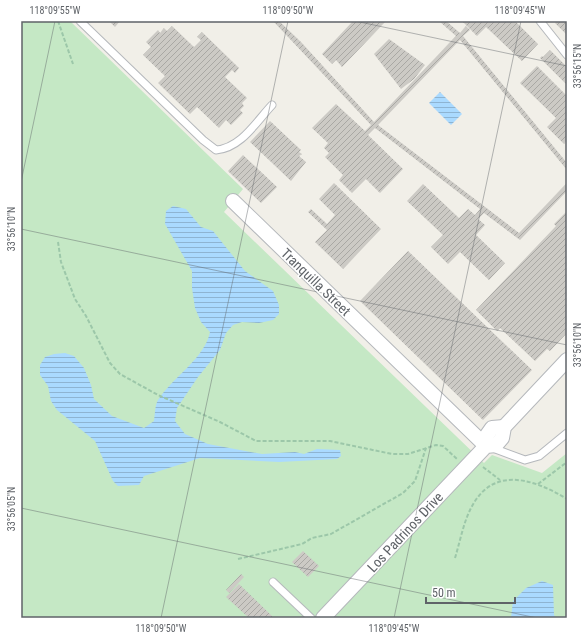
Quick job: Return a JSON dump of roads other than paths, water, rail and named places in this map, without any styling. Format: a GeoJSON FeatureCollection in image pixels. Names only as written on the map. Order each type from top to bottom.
{"type":"FeatureCollection","features":[{"type":"Feature","properties":{"kind":"street","name":"Tranquilla Street"},"geometry":{"type":"LineString","coordinates":[[233,201],[486,446]]}},
{"type":"Feature","properties":{"kind":"street","name":"Los Padrinos Drive"},"geometry":{"type":"LineString","coordinates":[[323,618],[486,446],[496,445],[502,438],[504,427],[567,360]]}},
{"type":"Feature","properties":{"kind":"lane"},"geometry":{"type":"LineString","coordinates":[[80,21],[203,140],[216,150],[227,150],[236,144],[272,105]]}},
{"type":"Feature","properties":{"kind":"lane"},"geometry":{"type":"LineString","coordinates":[[540,21],[567,55]]}},
{"type":"Feature","properties":{"kind":"lane"},"geometry":{"type":"LineString","coordinates":[[486,446],[525,460],[539,456],[567,433]]}},
{"type":"Feature","properties":{"kind":"lane"},"geometry":{"type":"LineString","coordinates":[[273,582],[311,618]]}},
{"type":"Feature","properties":{"kind":"water"},"geometry":{"type":"Polygon","coordinates":[[[440,92],[462,114],[451,125],[429,103],[440,92]]]}},
{"type":"Feature","properties":{"kind":"water"},"geometry":{"type":"Polygon","coordinates":[[[173,206],[186,209],[201,227],[213,231],[245,271],[273,291],[279,305],[279,314],[273,320],[259,323],[242,322],[233,325],[226,333],[220,350],[198,377],[177,408],[175,421],[185,434],[208,444],[262,454],[295,452],[304,454],[317,449],[340,450],[341,456],[337,459],[279,462],[200,458],[144,476],[139,485],[118,486],[113,481],[95,441],[57,410],[51,401],[48,386],[40,375],[40,365],[45,357],[65,353],[74,356],[84,368],[91,385],[94,399],[112,416],[144,428],[154,421],[158,400],[202,350],[210,332],[201,322],[195,308],[192,288],[192,271],[165,224],[166,211],[173,206]]]}},
{"type":"Feature","properties":{"kind":"water"},"geometry":{"type":"Polygon","coordinates":[[[542,581],[553,585],[554,615],[556,618],[511,618],[513,601],[526,588],[542,581]]]}}]}
